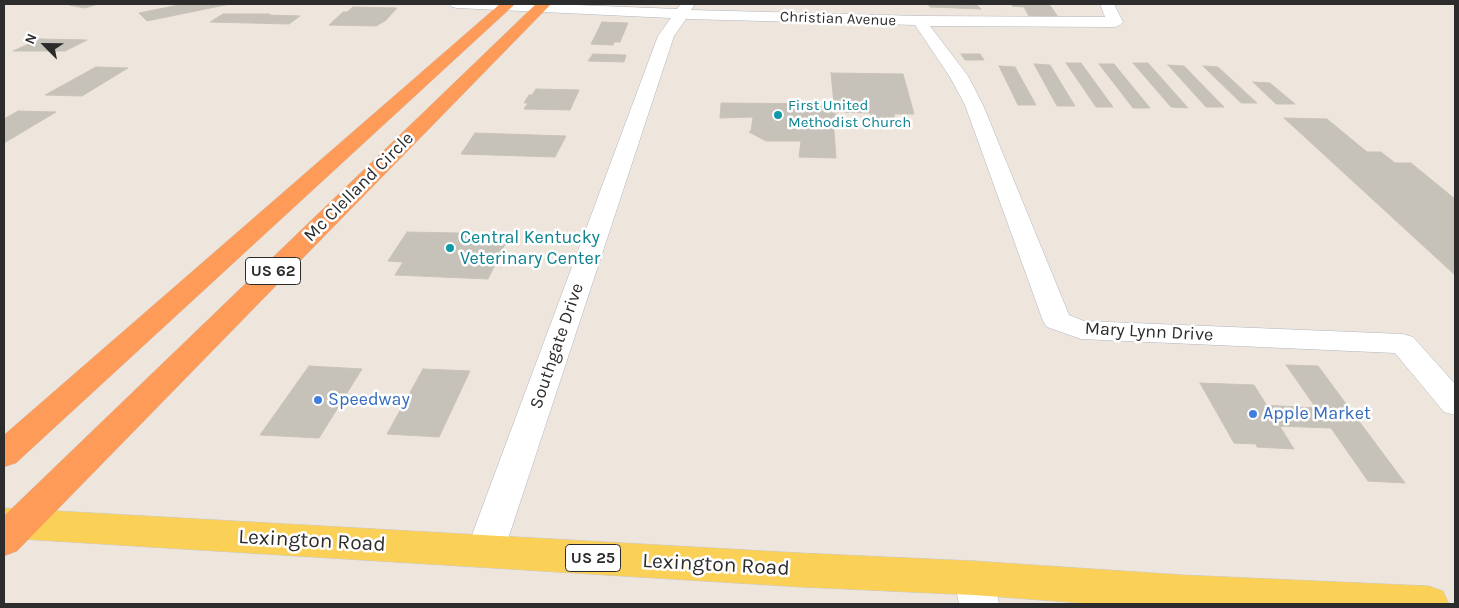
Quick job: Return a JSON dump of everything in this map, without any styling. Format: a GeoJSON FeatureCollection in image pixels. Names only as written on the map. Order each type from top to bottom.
{"type":"FeatureCollection","features":[{"type":"Feature","properties":{"kind":"highway","name":"Mc Clelland Circle"},"geometry":{"type":"LineString","coordinates":[[4,454],[507,5]]}},
{"type":"Feature","properties":{"kind":"highway","name":"Mc Clelland Circle"},"geometry":{"type":"LineString","coordinates":[[9,529],[542,6]]}},
{"type":"Feature","properties":{"kind":"main road","name":"Lexington Road"},"geometry":{"type":"LineString","coordinates":[[9,529],[485,551],[859,574],[977,591],[1183,593],[1428,604]]}},
{"type":"Feature","properties":{"kind":"street","name":"Christian Avenue"},"geometry":{"type":"LineString","coordinates":[[457,4],[685,9],[920,21],[1115,22],[1107,4]]}},
{"type":"Feature","properties":{"kind":"street","name":"Southgate Drive"},"geometry":{"type":"LineString","coordinates":[[485,551],[666,36],[685,9]]}},
{"type":"Feature","properties":{"kind":"street","name":"Mary Lynn Drive"},"geometry":{"type":"LineString","coordinates":[[920,21],[959,76],[974,105],[1057,321],[1081,330],[1403,344],[1455,404]]}},
{"type":"Feature","properties":{"kind":"building"},"geometry":{"type":"Polygon","coordinates":[[[98,4],[85,8],[69,5],[98,4]]]}},
{"type":"Feature","properties":{"kind":"building"},"geometry":{"type":"Polygon","coordinates":[[[184,4],[230,4],[147,21],[139,13],[184,4]]]}},
{"type":"Feature","properties":{"kind":"building"},"geometry":{"type":"Polygon","coordinates":[[[928,4],[976,4],[981,9],[930,7],[928,4]]]}},
{"type":"Feature","properties":{"kind":"building"},"geometry":{"type":"Polygon","coordinates":[[[1011,4],[1049,4],[1058,17],[1029,16],[1024,7],[1012,6],[1011,4]]]}},
{"type":"Feature","properties":{"kind":"building"},"geometry":{"type":"Polygon","coordinates":[[[353,7],[397,8],[385,21],[376,26],[329,25],[343,12],[347,12],[353,7]]]}},
{"type":"Feature","properties":{"kind":"building"},"geometry":{"type":"Polygon","coordinates":[[[223,14],[300,16],[289,24],[210,22],[223,14]]]}},
{"type":"Feature","properties":{"kind":"building"},"geometry":{"type":"Polygon","coordinates":[[[602,22],[628,23],[620,42],[614,42],[613,45],[591,44],[602,22]]]}},
{"type":"Feature","properties":{"kind":"building"},"geometry":{"type":"Polygon","coordinates":[[[40,39],[87,40],[65,51],[13,51],[40,39]]]}},
{"type":"Feature","properties":{"kind":"building"},"geometry":{"type":"Polygon","coordinates":[[[593,54],[626,55],[624,62],[588,61],[593,54]]]}},
{"type":"Feature","properties":{"kind":"building"},"geometry":{"type":"Polygon","coordinates":[[[961,54],[980,54],[984,60],[965,60],[961,54]]]}},
{"type":"Feature","properties":{"kind":"building"},"geometry":{"type":"Polygon","coordinates":[[[1066,63],[1081,63],[1113,107],[1096,107],[1066,63]]]}},
{"type":"Feature","properties":{"kind":"building"},"geometry":{"type":"Polygon","coordinates":[[[1133,63],[1148,63],[1188,108],[1171,107],[1133,63]]]}},
{"type":"Feature","properties":{"kind":"building"},"geometry":{"type":"Polygon","coordinates":[[[1034,64],[1050,65],[1075,106],[1057,106],[1034,64]]]}},
{"type":"Feature","properties":{"kind":"building"},"geometry":{"type":"Polygon","coordinates":[[[1099,64],[1114,64],[1150,108],[1133,108],[1099,64]]]}},
{"type":"Feature","properties":{"kind":"building"},"geometry":{"type":"Polygon","coordinates":[[[1168,65],[1184,66],[1224,107],[1206,107],[1168,65]]]}},
{"type":"Feature","properties":{"kind":"building"},"geometry":{"type":"Polygon","coordinates":[[[999,66],[1015,67],[1036,105],[1018,105],[999,66]]]}},
{"type":"Feature","properties":{"kind":"building"},"geometry":{"type":"Polygon","coordinates":[[[1203,66],[1218,67],[1257,103],[1241,103],[1203,66]]]}},
{"type":"Feature","properties":{"kind":"building"},"geometry":{"type":"Polygon","coordinates":[[[96,67],[128,68],[82,96],[45,95],[96,67]]]}},
{"type":"Feature","properties":{"kind":"building","name":"First United Methodist Church"},"geometry":{"type":"Polygon","coordinates":[[[831,73],[903,74],[914,114],[894,114],[895,124],[872,123],[870,113],[832,112],[838,115],[833,117],[836,158],[799,157],[801,141],[766,141],[749,132],[751,131],[753,117],[720,118],[721,103],[834,104],[831,73]]]}},
{"type":"Feature","properties":{"kind":"building"},"geometry":{"type":"Polygon","coordinates":[[[1253,82],[1270,83],[1295,104],[1276,104],[1253,82]]]}},
{"type":"Feature","properties":{"kind":"building"},"geometry":{"type":"Polygon","coordinates":[[[536,89],[579,90],[570,110],[524,109],[528,103],[524,103],[536,89]]]}},
{"type":"Feature","properties":{"kind":"building"},"geometry":{"type":"Polygon","coordinates":[[[18,111],[56,112],[4,143],[4,119],[18,111]]]}},
{"type":"Feature","properties":{"kind":"building"},"geometry":{"type":"Polygon","coordinates":[[[1284,118],[1327,119],[1367,152],[1381,152],[1395,163],[1411,163],[1455,199],[1455,275],[1284,118]]]}},
{"type":"Feature","properties":{"kind":"building"},"geometry":{"type":"Polygon","coordinates":[[[475,133],[566,136],[555,157],[461,154],[475,133]]]}},
{"type":"Feature","properties":{"kind":"building","name":"Central Kentucky Veterinary Center"},"geometry":{"type":"Polygon","coordinates":[[[407,232],[510,234],[488,279],[395,275],[403,262],[388,261],[407,232]]]}},
{"type":"Feature","properties":{"kind":"building"},"geometry":{"type":"Polygon","coordinates":[[[1286,365],[1318,366],[1405,483],[1368,481],[1331,428],[1276,426],[1263,405],[1316,408],[1286,365]]]}},
{"type":"Feature","properties":{"kind":"building"},"geometry":{"type":"Polygon","coordinates":[[[309,366],[362,369],[319,438],[260,435],[309,366]]]}},
{"type":"Feature","properties":{"kind":"building"},"geometry":{"type":"Polygon","coordinates":[[[423,369],[470,371],[439,437],[387,434],[423,369]]]}},
{"type":"Feature","properties":{"kind":"building"},"geometry":{"type":"Polygon","coordinates":[[[1200,383],[1254,385],[1294,449],[1257,447],[1256,444],[1234,443],[1200,383]]]}},
{"type":"Feature","properties":{"kind":"place","name":"First United Methodist Church"},"geometry":{"type":"Point","coordinates":[778,115]}},
{"type":"Feature","properties":{"kind":"place","name":"Central Kentucky Veterinary Center"},"geometry":{"type":"Point","coordinates":[450,248]}},
{"type":"Feature","properties":{"kind":"place","name":"Speedway"},"geometry":{"type":"Point","coordinates":[318,400]}},
{"type":"Feature","properties":{"kind":"place","name":"Apple Market"},"geometry":{"type":"Point","coordinates":[1253,414]}}]}
